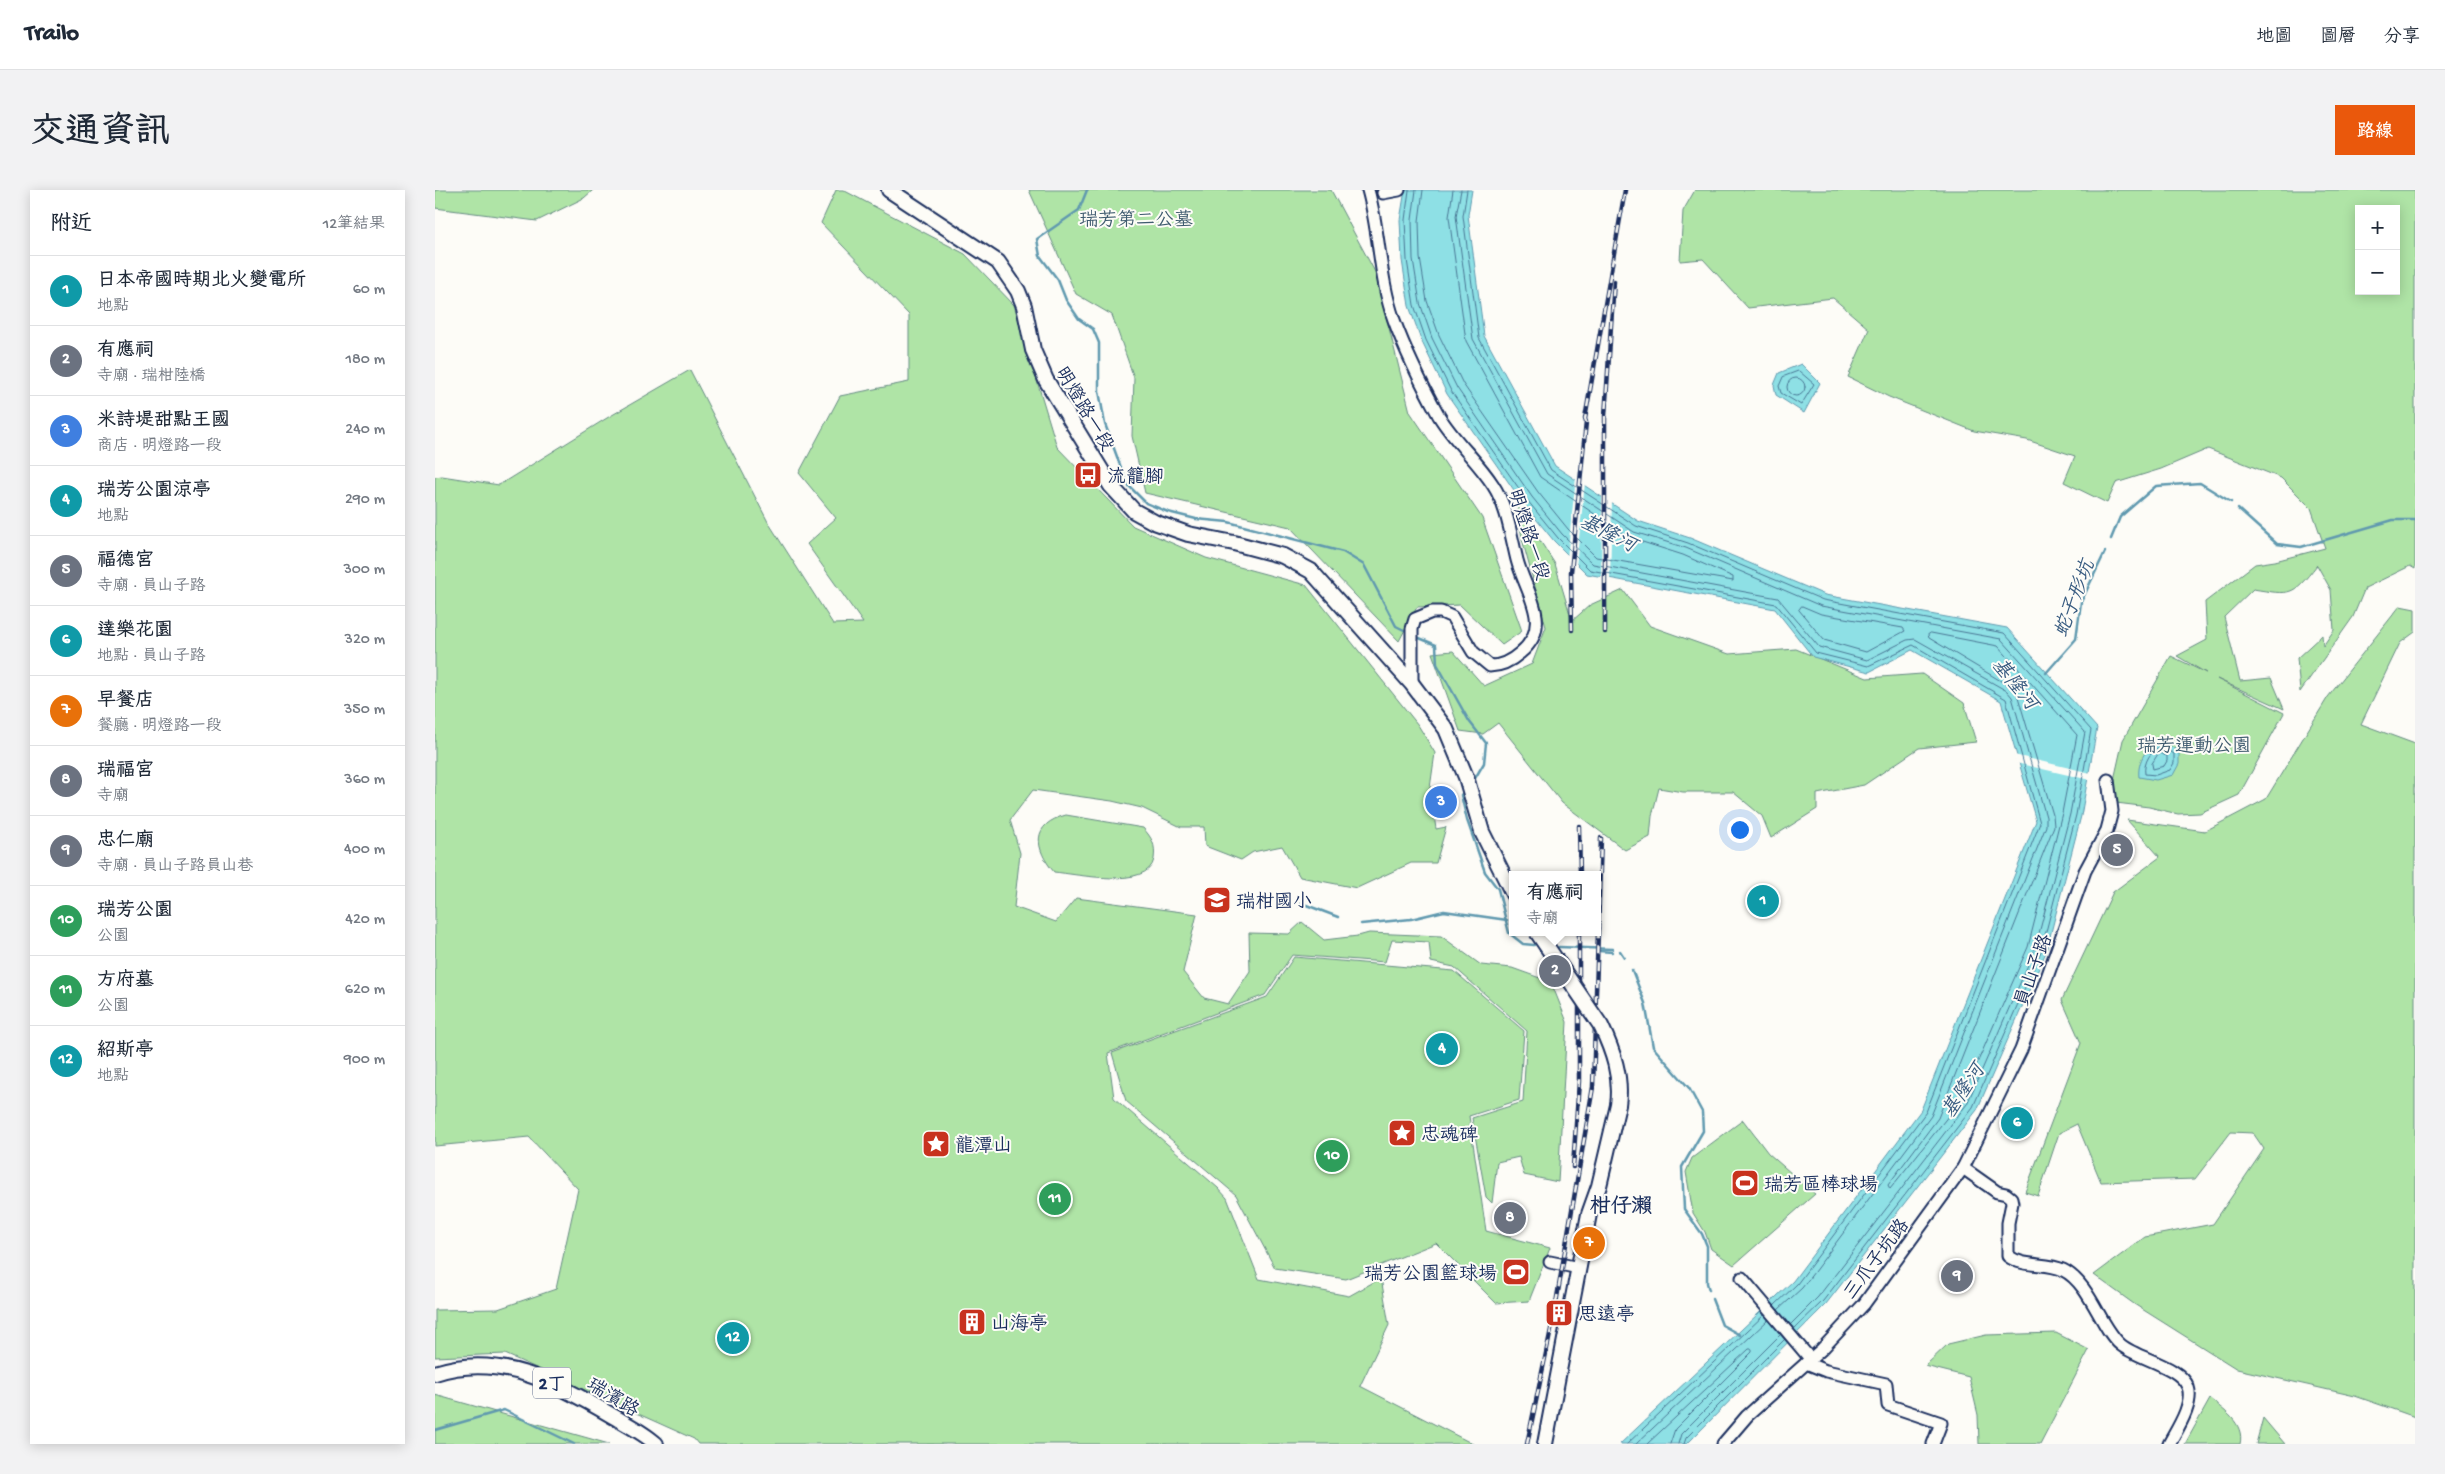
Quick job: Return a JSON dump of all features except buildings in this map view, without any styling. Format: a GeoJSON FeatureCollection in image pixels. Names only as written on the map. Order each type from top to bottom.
{"type":"FeatureCollection","features":[{"type":"Feature","properties":{"kind":"main road","name":"明燈路一段"},"geometry":{"type":"LineString","coordinates":[[889,190],[998,262],[1017,290],[1024,306],[1033,350],[1046,380],[1106,478],[1134,511],[1154,522],[1188,534],[1234,543],[1283,556],[1311,571],[1412,684],[1446,729],[1466,777],[1489,849],[1509,886]]}},
{"type":"Feature","properties":{"kind":"main road"},"geometry":{"type":"LineString","coordinates":[[1540,936],[1597,1020],[1607,1038],[1617,1068],[1618,1105],[1598,1188],[1589,1214],[1545,1444]]}},
{"type":"Feature","properties":{"kind":"main road","name":"瑞濱路"},"geometry":{"type":"LineString","coordinates":[[435,1374],[471,1367],[505,1367],[531,1374],[567,1389],[656,1444]]}},
{"type":"Feature","properties":{"kind":"street","name":"明燈路一段"},"geometry":{"type":"LineString","coordinates":[[1368,190],[1393,319],[1421,383],[1441,419],[1494,485],[1501,500],[1518,564],[1538,615],[1534,636],[1528,647],[1513,660],[1499,666],[1490,666],[1473,652],[1452,617],[1441,612],[1423,614],[1415,619],[1412,629],[1412,684]]}},
{"type":"Feature","properties":{"kind":"street","name":"員山子路"},"geometry":{"type":"LineString","coordinates":[[1963,1168],[2021,1050],[2085,871],[2107,830],[2112,811],[2108,780]]}},
{"type":"Feature","properties":{"kind":"street"},"geometry":{"type":"LineString","coordinates":[[1611,1032],[1623,1067],[1623,1113],[1609,1168],[1589,1214],[1594,1178],[1613,1103],[1612,1072],[1607,1053],[1611,1032]]}},
{"type":"Feature","properties":{"kind":"street","name":"三爪子坑路"},"geometry":{"type":"LineString","coordinates":[[1723,1444],[1747,1416],[1864,1304],[1963,1168]]}},
{"type":"Feature","properties":{"kind":"street"},"geometry":{"type":"LineString","coordinates":[[1963,1168],[1997,1192],[2006,1194],[2011,1198],[2012,1203],[2008,1223],[2008,1256],[2021,1262],[2064,1271],[2097,1309],[2119,1344],[2130,1352],[2159,1364],[2182,1378],[2188,1387],[2190,1400],[2169,1444]]}},
{"type":"Feature","properties":{"kind":"street"},"geometry":{"type":"LineString","coordinates":[[1550,1262],[1579,1268]]}},
{"type":"Feature","properties":{"kind":"street"},"geometry":{"type":"LineString","coordinates":[[1742,1278],[1807,1359],[1826,1371],[1885,1384],[1888,1405],[1941,1423],[1933,1444]]}},
{"type":"Feature","properties":{"kind":"green space"},"geometry":{"type":"Polygon","coordinates":[[[435,190],[593,190],[584,198],[537,221],[435,208],[435,190]]]}},
{"type":"Feature","properties":{"kind":"green space"},"geometry":{"type":"Polygon","coordinates":[[[836,190],[843,190],[965,254],[1014,305],[1057,447],[1133,526],[1206,558],[1306,585],[1418,725],[1435,753],[1430,788],[1436,829],[1446,827],[1436,863],[1411,863],[1357,888],[1300,877],[1282,846],[1253,852],[1241,860],[1205,846],[1204,827],[1181,827],[1142,808],[1112,801],[1033,790],[1010,820],[1020,853],[1014,907],[1056,922],[1076,898],[1197,914],[1183,972],[1204,998],[1228,1004],[1250,971],[1249,933],[1289,934],[1302,922],[1324,940],[1369,933],[1441,936],[1481,965],[1512,968],[1551,982],[1567,1022],[1558,1182],[1524,1175],[1519,1157],[1497,1162],[1492,1203],[1486,1197],[1472,1118],[1523,1102],[1527,1031],[1454,967],[1431,962],[1429,942],[1392,940],[1385,962],[1292,955],[1265,995],[1108,1053],[1114,1098],[1218,1188],[1227,1198],[1259,1279],[1349,1296],[1381,1278],[1389,1325],[1360,1386],[1473,1444],[698,1444],[694,1439],[505,1354],[435,1357],[435,1310],[498,1309],[556,1289],[578,1189],[529,1137],[435,1146],[435,477],[442,476],[499,485],[607,418],[690,370],[768,522],[833,624],[863,623],[807,544],[836,518],[799,473],[840,396],[909,382],[909,315],[821,223],[836,190]]]}},
{"type":"Feature","properties":{"kind":"green space","name":"瑞芳第二公墓"},"geometry":{"type":"Polygon","coordinates":[[[1029,190],[1331,190],[1375,272],[1410,412],[1482,518],[1522,631],[1502,645],[1460,605],[1417,607],[1399,641],[1290,527],[1145,493],[1132,436],[1134,378],[1112,315],[1076,294],[1029,190]]]}},
{"type":"Feature","properties":{"kind":"green space","name":"瑞芳運動公園"},"geometry":{"type":"Polygon","coordinates":[[[1695,190],[2415,190],[2415,569],[2410,566],[2365,588],[2353,617],[2300,692],[2297,658],[2322,635],[2323,646],[2334,630],[2331,590],[2317,565],[2302,583],[2290,591],[2276,592],[2253,589],[2224,617],[2240,681],[2271,678],[2284,709],[2217,679],[2284,713],[2239,795],[2200,813],[2178,814],[2149,807],[2116,803],[2114,780],[2123,740],[2171,656],[2206,673],[2177,656],[2207,640],[2205,602],[2255,564],[2275,561],[2325,548],[2311,508],[2281,478],[2208,449],[2161,469],[2116,483],[2107,503],[2064,482],[2075,456],[2027,440],[1974,431],[1889,397],[1848,377],[1869,329],[1833,298],[1748,308],[1703,259],[1680,261],[1683,211],[1695,190]]]}},
{"type":"Feature","properties":{"kind":"green space"},"geometry":{"type":"Polygon","coordinates":[[[1517,505],[1555,564],[1572,621],[1590,605],[1623,590],[1650,626],[1729,654],[1796,649],[1867,678],[1922,674],[1964,703],[1976,742],[1919,748],[1864,785],[1817,794],[1817,809],[1771,838],[1762,816],[1733,792],[1683,792],[1659,788],[1652,816],[1650,837],[1625,850],[1562,803],[1498,723],[1483,734],[1460,731],[1432,653],[1453,651],[1484,686],[1532,664],[1546,627],[1522,539],[1517,505]]]}},
{"type":"Feature","properties":{"kind":"green space"},"geometry":{"type":"Polygon","coordinates":[[[2400,606],[2415,609],[2415,632],[2400,643],[2361,724],[2415,744],[2415,1417],[2355,1396],[2237,1369],[2134,1304],[2094,1275],[2145,1237],[2213,1224],[2264,1149],[2253,1133],[2231,1132],[2195,1179],[2101,1182],[2077,1124],[2059,1133],[2038,1196],[2025,1192],[2081,1043],[2062,1000],[2113,892],[2160,857],[2127,820],[2205,831],[2266,799],[2328,697],[2400,606]]]}},
{"type":"Feature","properties":{"kind":"green space"},"geometry":{"type":"Polygon","coordinates":[[[1066,815],[1143,828],[1154,846],[1154,859],[1149,869],[1126,877],[1110,878],[1054,872],[1043,854],[1039,838],[1047,824],[1066,815]]]}},
{"type":"Feature","properties":{"kind":"green space"},"geometry":{"type":"Polygon","coordinates":[[[1294,957],[1454,971],[1524,1031],[1519,1100],[1469,1116],[1486,1231],[1550,1248],[1529,1301],[1496,1303],[1436,1243],[1346,1279],[1275,1268],[1236,1195],[1126,1101],[1112,1053],[1267,997],[1294,957]]]}},
{"type":"Feature","properties":{"kind":"green space","name":"瑞芳區棒球場"},"geometry":{"type":"Polygon","coordinates":[[[1743,1120],[1768,1153],[1815,1194],[1734,1265],[1711,1249],[1705,1232],[1693,1213],[1686,1172],[1692,1158],[1743,1120]]]}},
{"type":"Feature","properties":{"kind":"green space"},"geometry":{"type":"Polygon","coordinates":[[[2056,1333],[2089,1350],[2040,1444],[1979,1444],[1978,1415],[1969,1377],[1925,1366],[1948,1344],[1986,1335],[2056,1333]]]}},
{"type":"Feature","properties":{"kind":"green space"},"geometry":{"type":"Polygon","coordinates":[[[435,1395],[609,1444],[435,1444],[435,1395]]]}},
{"type":"Feature","properties":{"kind":"green space"},"geometry":{"type":"Polygon","coordinates":[[[2210,1399],[2236,1423],[2241,1436],[2240,1444],[2185,1444],[2210,1399]]]}},
{"type":"Feature","properties":{"kind":"green space"},"geometry":{"type":"Polygon","coordinates":[[[2263,1418],[2285,1444],[2256,1444],[2263,1418]]]}},
{"type":"Feature","properties":{"kind":"water","name":"基隆河"},"geometry":{"type":"Polygon","coordinates":[[[1405,190],[1472,190],[1468,215],[1484,336],[1555,466],[1638,521],[1690,538],[1825,595],[2007,628],[2097,728],[2081,816],[2046,952],[1977,1110],[1826,1304],[1687,1444],[1620,1444],[1793,1281],[1921,1110],[2036,821],[2001,701],[1912,650],[1869,672],[1813,657],[1775,609],[1587,574],[1554,541],[1523,503],[1447,394],[1422,342],[1409,306],[1402,260],[1400,220],[1405,190]]]}},
{"type":"Feature","properties":{"kind":"water"},"geometry":{"type":"Polygon","coordinates":[[[1801,364],[1820,383],[1804,413],[1776,395],[1774,385],[1779,373],[1801,364]]]}},
{"type":"Feature","properties":{"kind":"water"},"geometry":{"type":"Polygon","coordinates":[[[2162,740],[2179,752],[2179,764],[2173,775],[2156,780],[2139,777],[2141,760],[2144,754],[2162,740]]]}},
{"type":"Feature","properties":{"kind":"pier"},"geometry":{"type":"Polygon","coordinates":[[[1576,477],[1585,483],[1576,567],[1567,558],[1576,477]]]}},
{"type":"Feature","properties":{"kind":"pier"},"geometry":{"type":"Polygon","coordinates":[[[1602,494],[1612,501],[1610,581],[1601,579],[1602,494]]]}},
{"type":"Feature","properties":{"kind":"pier"},"geometry":{"type":"Polygon","coordinates":[[[2014,755],[2091,773],[2090,780],[2016,763],[2014,755]]]}},
{"type":"Feature","properties":{"kind":"waterway"},"geometry":{"type":"LineString","coordinates":[[1087,190],[1079,210],[1037,239],[1040,256],[1058,280],[1066,300],[1079,319],[1093,329],[1099,343],[1099,391],[1105,424],[1127,484],[1146,503],[1168,512],[1196,519],[1228,522],[1343,552],[1364,565],[1396,626],[1404,630]]}},
{"type":"Feature","properties":{"kind":"waterway","name":"蛇子形坑"},"geometry":{"type":"LineString","coordinates":[[2111,539],[2120,517],[2156,486],[2200,483],[2231,502]]}},
{"type":"Feature","properties":{"kind":"waterway","name":"蛇子形坑"},"geometry":{"type":"LineString","coordinates":[[2238,509],[2277,544],[2301,547],[2393,520],[2415,520]]}},
{"type":"Feature","properties":{"kind":"waterway","name":"蛇子形坑"},"geometry":{"type":"LineString","coordinates":[[2046,673],[2076,639],[2081,602],[2105,552]]}},
{"type":"Feature","properties":{"kind":"waterway"},"geometry":{"type":"LineString","coordinates":[[1417,637],[1436,645],[1437,664],[1469,721],[1486,743],[1484,763],[1474,780]]}},
{"type":"Feature","properties":{"kind":"waterway"},"geometry":{"type":"LineString","coordinates":[[1463,793],[1461,795],[1467,820],[1485,872],[1498,889],[1509,933]]}},
{"type":"Feature","properties":{"kind":"waterway"},"geometry":{"type":"LineString","coordinates":[[1301,903],[1338,917]]}},
{"type":"Feature","properties":{"kind":"waterway"},"geometry":{"type":"LineString","coordinates":[[1361,924],[1411,919],[1444,911],[1507,920]]}},
{"type":"Feature","properties":{"kind":"waterway"},"geometry":{"type":"LineString","coordinates":[[1513,936],[1523,944],[1534,945]]}},
{"type":"Feature","properties":{"kind":"waterway"},"geometry":{"type":"LineString","coordinates":[[1559,947],[1612,949]]}},
{"type":"Feature","properties":{"kind":"waterway"},"geometry":{"type":"LineString","coordinates":[[1599,951],[1612,952]]}},
{"type":"Feature","properties":{"kind":"waterway"},"geometry":{"type":"LineString","coordinates":[[1620,951],[1624,957]]}},
{"type":"Feature","properties":{"kind":"waterway"},"geometry":{"type":"LineString","coordinates":[[1632,970],[1645,1003],[1653,1047],[1689,1088],[1702,1112],[1703,1131],[1682,1167],[1684,1209],[1702,1234],[1707,1246],[1707,1283],[1709,1290]]}},
{"type":"Feature","properties":{"kind":"waterway"},"geometry":{"type":"LineString","coordinates":[[1712,1299],[1722,1325],[1740,1335]]}},
{"type":"Feature","properties":{"kind":"waterway"},"geometry":{"type":"LineString","coordinates":[[435,1430],[504,1410],[574,1444]]}},
{"type":"Feature","properties":{"kind":"railway"},"geometry":{"type":"LineString","coordinates":[[1572,630],[1571,572],[1585,419],[1625,190]]}},
{"type":"Feature","properties":{"kind":"railway"},"geometry":{"type":"LineString","coordinates":[[1605,632],[1605,416],[1614,281]]}},
{"type":"Feature","properties":{"kind":"railway"},"geometry":{"type":"LineString","coordinates":[[1579,826],[1580,871]]}},
{"type":"Feature","properties":{"kind":"railway"},"geometry":{"type":"LineString","coordinates":[[1600,871],[1601,838]]}},
{"type":"Feature","properties":{"kind":"railway"},"geometry":{"type":"LineString","coordinates":[[1573,1167],[1579,1081],[1579,936]]}},
{"type":"Feature","properties":{"kind":"railway"},"geometry":{"type":"LineString","coordinates":[[1527,1444],[1554,1315],[1593,1087],[1598,936]]}},
{"type":"Feature","properties":{"kind":"place","name":"流籠腳"},"geometry":{"type":"Point","coordinates":[1088,475]}},
{"type":"Feature","properties":{"kind":"place","name":"米詩堤甜點王國"},"geometry":{"type":"Point","coordinates":[1441,802]}},
{"type":"Feature","properties":{"kind":"place","name":"福德宮"},"geometry":{"type":"Point","coordinates":[2117,850]}},
{"type":"Feature","properties":{"kind":"place","name":"瑞柑國小"},"geometry":{"type":"Point","coordinates":[1217,900]}},
{"type":"Feature","properties":{"kind":"place","name":"日本帝國時期北火變電所"},"geometry":{"type":"Point","coordinates":[1763,901]}},
{"type":"Feature","properties":{"kind":"place","name":"有應祠"},"geometry":{"type":"Point","coordinates":[1555,971]}},
{"type":"Feature","properties":{"kind":"place","name":"瑞芳公園涼亭"},"geometry":{"type":"Point","coordinates":[1442,1049]}},
{"type":"Feature","properties":{"kind":"place","name":"達樂花園"},"geometry":{"type":"Point","coordinates":[2017,1123]}},
{"type":"Feature","properties":{"kind":"place","name":"忠魂碑"},"geometry":{"type":"Point","coordinates":[1402,1133]}},
{"type":"Feature","properties":{"kind":"place","name":"龍潭山"},"geometry":{"type":"Point","coordinates":[936,1144]}},
{"type":"Feature","properties":{"kind":"place","name":"瑞芳公園"},"geometry":{"type":"Point","coordinates":[1332,1156]}},
{"type":"Feature","properties":{"kind":"place","name":"瑞芳區棒球場"},"geometry":{"type":"Point","coordinates":[1745,1183]}},
{"type":"Feature","properties":{"kind":"place","name":"方府墓"},"geometry":{"type":"Point","coordinates":[1055,1199]}},
{"type":"Feature","properties":{"kind":"place","name":"瑞福宮"},"geometry":{"type":"Point","coordinates":[1510,1218]}},
{"type":"Feature","properties":{"kind":"place","name":"早餐店"},"geometry":{"type":"Point","coordinates":[1589,1243]}},
{"type":"Feature","properties":{"kind":"place","name":"瑞芳公園籃球場"},"geometry":{"type":"Point","coordinates":[1516,1272]}},
{"type":"Feature","properties":{"kind":"place","name":"忠仁廟"},"geometry":{"type":"Point","coordinates":[1957,1276]}},
{"type":"Feature","properties":{"kind":"place","name":"思遠亭"},"geometry":{"type":"Point","coordinates":[1559,1313]}},
{"type":"Feature","properties":{"kind":"place","name":"山海亭"},"geometry":{"type":"Point","coordinates":[972,1322]}},
{"type":"Feature","properties":{"kind":"place","name":"紹斯亭"},"geometry":{"type":"Point","coordinates":[733,1338]}},
{"type":"Feature","properties":{"kind":"district","name":"柑仔瀨"},"geometry":{"type":"Point","coordinates":[1621,1205]}}]}
